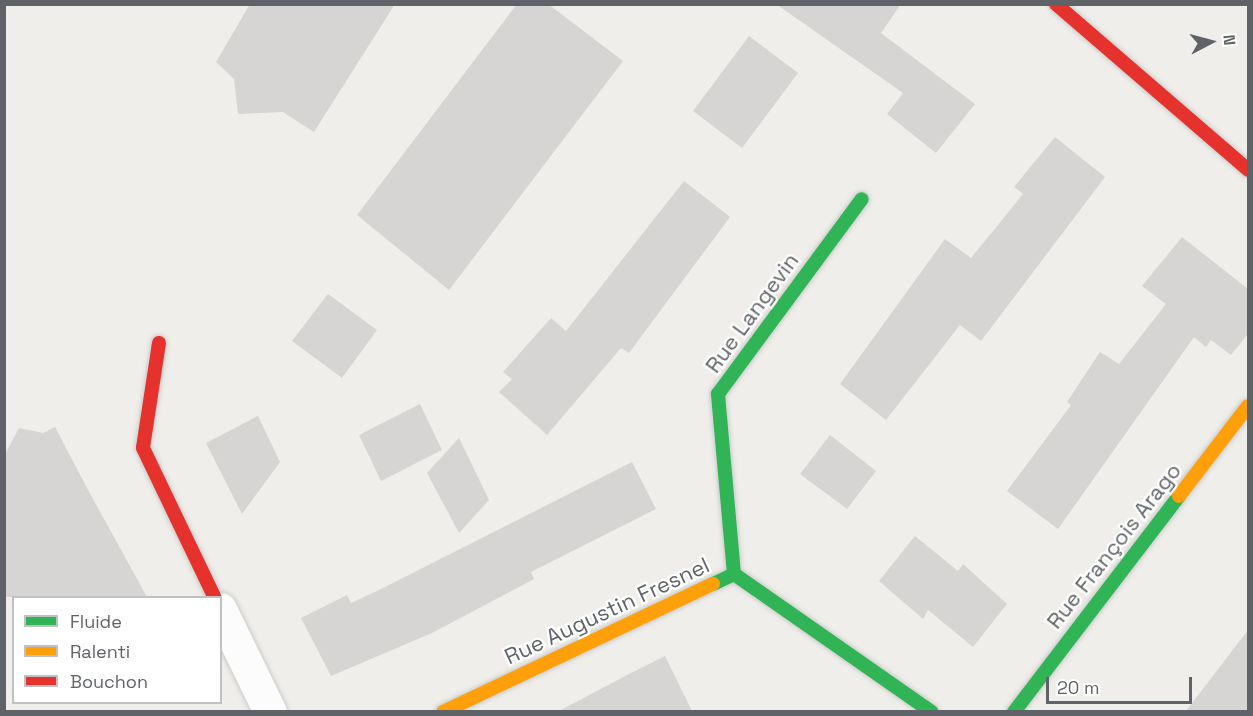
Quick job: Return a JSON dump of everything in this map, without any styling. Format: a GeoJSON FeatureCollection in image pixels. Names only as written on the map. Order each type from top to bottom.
{"type":"FeatureCollection","features":[{"type":"Feature","properties":{"kind":"street"},"geometry":{"type":"LineString","coordinates":[[1056,4],[1248,170]]}},
{"type":"Feature","properties":{"kind":"street","name":"Rue Langevin"},"geometry":{"type":"LineString","coordinates":[[734,574],[718,394],[862,199]]}},
{"type":"Feature","properties":{"kind":"street"},"geometry":{"type":"LineString","coordinates":[[159,343],[142,448],[215,596]]}},
{"type":"Feature","properties":{"kind":"street","name":"Rue François Arago"},"geometry":{"type":"LineString","coordinates":[[1014,711],[1248,406]]}},
{"type":"Feature","properties":{"kind":"street","name":"Rue Augustin Fresnel"},"geometry":{"type":"LineString","coordinates":[[443,711],[734,574],[932,711]]}},
{"type":"Feature","properties":{"kind":"street"},"geometry":{"type":"LineString","coordinates":[[222,613],[270,711]]}},
{"type":"Feature","properties":{"kind":"building"},"geometry":{"type":"Polygon","coordinates":[[[250,4],[395,4],[314,132],[283,112],[238,114],[234,79],[216,62],[250,4]]]}},
{"type":"Feature","properties":{"kind":"building"},"geometry":{"type":"Polygon","coordinates":[[[517,4],[548,4],[623,61],[449,290],[357,215],[517,4]]]}},
{"type":"Feature","properties":{"kind":"building"},"geometry":{"type":"Polygon","coordinates":[[[776,4],[901,4],[881,33],[975,104],[936,153],[887,114],[903,93],[776,4]]]}},
{"type":"Feature","properties":{"kind":"building"},"geometry":{"type":"Polygon","coordinates":[[[749,36],[798,73],[742,148],[693,111],[749,36]]]}},
{"type":"Feature","properties":{"kind":"building"},"geometry":{"type":"Polygon","coordinates":[[[1055,137],[1105,177],[981,341],[960,325],[886,420],[840,384],[945,239],[971,258],[1023,194],[1014,187],[1055,137]]]}},
{"type":"Feature","properties":{"kind":"building"},"geometry":{"type":"Polygon","coordinates":[[[684,181],[730,217],[629,353],[621,348],[547,435],[499,392],[512,379],[503,372],[551,318],[566,331],[684,181]]]}},
{"type":"Feature","properties":{"kind":"building"},"geometry":{"type":"Polygon","coordinates":[[[1182,237],[1248,289],[1248,334],[1231,355],[1211,340],[1206,347],[1194,337],[1058,529],[1007,491],[1071,405],[1067,402],[1100,352],[1119,364],[1166,304],[1142,286],[1182,237]]]}},
{"type":"Feature","properties":{"kind":"building"},"geometry":{"type":"Polygon","coordinates":[[[328,294],[377,330],[342,378],[292,341],[328,294]]]}},
{"type":"Feature","properties":{"kind":"building"},"geometry":{"type":"Polygon","coordinates":[[[420,404],[442,450],[381,481],[359,435],[420,404]]]}},
{"type":"Feature","properties":{"kind":"building"},"geometry":{"type":"Polygon","coordinates":[[[258,416],[280,462],[242,514],[206,443],[258,416]]]}},
{"type":"Feature","properties":{"kind":"building"},"geometry":{"type":"Polygon","coordinates":[[[55,427],[146,596],[4,597],[4,456],[19,428],[43,433],[55,427]]]}},
{"type":"Feature","properties":{"kind":"building"},"geometry":{"type":"Polygon","coordinates":[[[830,435],[876,471],[847,509],[800,474],[830,435]]]}},
{"type":"Feature","properties":{"kind":"building"},"geometry":{"type":"Polygon","coordinates":[[[459,438],[489,500],[459,533],[427,473],[459,438]]]}},
{"type":"Feature","properties":{"kind":"building"},"geometry":{"type":"Polygon","coordinates":[[[632,462],[656,509],[531,572],[534,579],[432,633],[331,676],[301,618],[347,595],[351,603],[379,590],[632,462]]]}},
{"type":"Feature","properties":{"kind":"building"},"geometry":{"type":"Polygon","coordinates":[[[915,536],[958,571],[963,564],[1007,604],[973,647],[928,610],[923,619],[879,581],[915,536]]]}},
{"type":"Feature","properties":{"kind":"building"},"geometry":{"type":"Polygon","coordinates":[[[1248,630],[1248,711],[1186,711],[1248,630]]]}},
{"type":"Feature","properties":{"kind":"building"},"geometry":{"type":"Polygon","coordinates":[[[665,656],[692,711],[559,711],[629,674],[665,656]]]}},
{"type":"Feature","properties":{"kind":"traffic: fast"},"geometry":{"type":"LineString","coordinates":[[734,574],[718,394],[862,199]]}},
{"type":"Feature","properties":{"kind":"traffic: fast"},"geometry":{"type":"LineString","coordinates":[[1014,712],[1179,496]]}},
{"type":"Feature","properties":{"kind":"traffic: fast"},"geometry":{"type":"LineString","coordinates":[[713,584],[734,574],[932,712]]}},
{"type":"Feature","properties":{"kind":"traffic: slow"},"geometry":{"type":"LineString","coordinates":[[1179,496],[1248,406]]}},
{"type":"Feature","properties":{"kind":"traffic: slow"},"geometry":{"type":"LineString","coordinates":[[443,712],[713,584]]}},
{"type":"Feature","properties":{"kind":"traffic: jam"},"geometry":{"type":"LineString","coordinates":[[1056,4],[1248,170]]}},
{"type":"Feature","properties":{"kind":"traffic: jam"},"geometry":{"type":"LineString","coordinates":[[159,343],[143,448],[214,596]]}}]}
